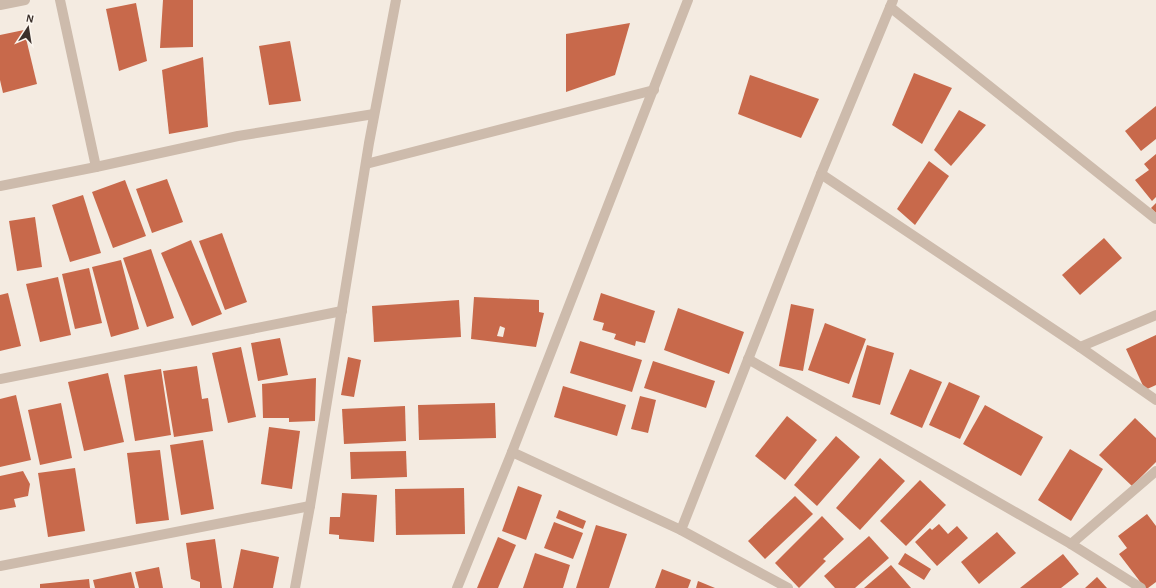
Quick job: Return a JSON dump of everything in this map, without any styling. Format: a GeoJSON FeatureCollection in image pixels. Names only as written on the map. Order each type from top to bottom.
{"type":"FeatureCollection","features":[{"type":"Feature","properties":{"kind":"street"},"geometry":{"type":"LineString","coordinates":[[0,5],[25,0]]}},
{"type":"Feature","properties":{"kind":"street"},"geometry":{"type":"LineString","coordinates":[[60,0],[96,167]]}},
{"type":"Feature","properties":{"kind":"street"},"geometry":{"type":"LineString","coordinates":[[295,588],[310,506],[374,114],[396,0]]}},
{"type":"Feature","properties":{"kind":"street"},"geometry":{"type":"LineString","coordinates":[[457,588],[512,452],[688,0]]}},
{"type":"Feature","properties":{"kind":"street"},"geometry":{"type":"LineString","coordinates":[[681,530],[821,174],[892,3],[1156,219]]}},
{"type":"Feature","properties":{"kind":"street"},"geometry":{"type":"LineString","coordinates":[[366,164],[654,90]]}},
{"type":"Feature","properties":{"kind":"street"},"geometry":{"type":"LineString","coordinates":[[0,186],[238,136],[374,114]]}},
{"type":"Feature","properties":{"kind":"street"},"geometry":{"type":"LineString","coordinates":[[821,174],[1080,347],[1156,400]]}},
{"type":"Feature","properties":{"kind":"street"},"geometry":{"type":"LineString","coordinates":[[0,379],[342,311]]}},
{"type":"Feature","properties":{"kind":"street"},"geometry":{"type":"LineString","coordinates":[[1080,347],[1156,316]]}},
{"type":"Feature","properties":{"kind":"street"},"geometry":{"type":"LineString","coordinates":[[748,359],[1070,544],[1141,588]]}},
{"type":"Feature","properties":{"kind":"street"},"geometry":{"type":"LineString","coordinates":[[512,452],[681,530],[788,588]]}},
{"type":"Feature","properties":{"kind":"street"},"geometry":{"type":"LineString","coordinates":[[1070,544],[1156,471]]}},
{"type":"Feature","properties":{"kind":"street"},"geometry":{"type":"LineString","coordinates":[[0,566],[310,506]]}},
{"type":"Feature","properties":{"kind":"building"},"geometry":{"type":"Polygon","coordinates":[[[163,0],[193,0],[193,47],[160,48],[163,0]]]}},
{"type":"Feature","properties":{"kind":"building"},"geometry":{"type":"Polygon","coordinates":[[[136,3],[147,61],[119,71],[106,9],[136,3]]]}},
{"type":"Feature","properties":{"kind":"building"},"geometry":{"type":"Polygon","coordinates":[[[630,23],[615,75],[566,92],[566,34],[630,23]]]}},
{"type":"Feature","properties":{"kind":"building"},"geometry":{"type":"Polygon","coordinates":[[[24,30],[37,84],[3,93],[0,80],[0,35],[24,30]]]}},
{"type":"Feature","properties":{"kind":"building"},"geometry":{"type":"Polygon","coordinates":[[[290,41],[301,101],[269,105],[259,46],[290,41]]]}},
{"type":"Feature","properties":{"kind":"building"},"geometry":{"type":"Polygon","coordinates":[[[203,57],[208,127],[169,134],[162,70],[203,57]]]}},
{"type":"Feature","properties":{"kind":"building"},"geometry":{"type":"Polygon","coordinates":[[[914,73],[952,88],[922,144],[892,125],[914,73]]]}},
{"type":"Feature","properties":{"kind":"building"},"geometry":{"type":"Polygon","coordinates":[[[750,75],[819,99],[801,138],[738,114],[750,75]]]}},
{"type":"Feature","properties":{"kind":"building"},"geometry":{"type":"Polygon","coordinates":[[[1156,106],[1156,139],[1141,151],[1125,131],[1156,106]]]}},
{"type":"Feature","properties":{"kind":"building"},"geometry":{"type":"Polygon","coordinates":[[[959,110],[986,125],[951,166],[934,150],[959,110]]]}},
{"type":"Feature","properties":{"kind":"building"},"geometry":{"type":"Polygon","coordinates":[[[1156,154],[1156,197],[1152,201],[1135,180],[1149,170],[1144,164],[1156,154]]]}},
{"type":"Feature","properties":{"kind":"building"},"geometry":{"type":"Polygon","coordinates":[[[929,161],[949,176],[915,225],[897,209],[929,161]]]}},
{"type":"Feature","properties":{"kind":"building"},"geometry":{"type":"Polygon","coordinates":[[[167,179],[183,222],[152,233],[136,189],[167,179]]]}},
{"type":"Feature","properties":{"kind":"building"},"geometry":{"type":"Polygon","coordinates":[[[125,180],[146,236],[113,248],[92,192],[125,180]]]}},
{"type":"Feature","properties":{"kind":"building"},"geometry":{"type":"Polygon","coordinates":[[[83,195],[101,253],[70,262],[52,205],[83,195]]]}},
{"type":"Feature","properties":{"kind":"building"},"geometry":{"type":"Polygon","coordinates":[[[1156,203],[1156,213],[1151,208],[1156,203]]]}},
{"type":"Feature","properties":{"kind":"building"},"geometry":{"type":"Polygon","coordinates":[[[35,217],[42,267],[17,271],[9,221],[35,217]]]}},
{"type":"Feature","properties":{"kind":"building"},"geometry":{"type":"Polygon","coordinates":[[[222,233],[247,302],[225,310],[199,241],[222,233]]]}},
{"type":"Feature","properties":{"kind":"building"},"geometry":{"type":"Polygon","coordinates":[[[1104,238],[1122,258],[1080,295],[1062,275],[1104,238]]]}},
{"type":"Feature","properties":{"kind":"building"},"geometry":{"type":"Polygon","coordinates":[[[191,240],[222,314],[192,326],[161,253],[191,240]]]}},
{"type":"Feature","properties":{"kind":"building"},"geometry":{"type":"Polygon","coordinates":[[[151,249],[174,318],[147,327],[123,258],[151,249]]]}},
{"type":"Feature","properties":{"kind":"building"},"geometry":{"type":"Polygon","coordinates":[[[121,260],[139,329],[111,337],[92,267],[121,260]]]}},
{"type":"Feature","properties":{"kind":"building"},"geometry":{"type":"Polygon","coordinates":[[[89,268],[102,323],[75,329],[62,274],[89,268]]]}},
{"type":"Feature","properties":{"kind":"building"},"geometry":{"type":"Polygon","coordinates":[[[58,277],[71,335],[40,342],[26,284],[58,277]]]}},
{"type":"Feature","properties":{"kind":"building"},"geometry":{"type":"Polygon","coordinates":[[[8,293],[21,346],[0,351],[0,295],[8,293]]]}},
{"type":"Feature","properties":{"kind":"building"},"geometry":{"type":"Polygon","coordinates":[[[601,293],[655,311],[645,343],[636,341],[635,346],[614,339],[616,334],[602,330],[604,323],[593,320],[601,293]]]}},
{"type":"Feature","properties":{"kind":"building"},"geometry":{"type":"Polygon","coordinates":[[[474,297],[539,300],[539,312],[544,313],[536,347],[471,339],[474,297]],[[500,326],[497,336],[503,337],[505,328],[500,326]]]}},
{"type":"Feature","properties":{"kind":"building"},"geometry":{"type":"Polygon","coordinates":[[[459,300],[461,337],[374,342],[372,306],[459,300]]]}},
{"type":"Feature","properties":{"kind":"building"},"geometry":{"type":"Polygon","coordinates":[[[791,304],[814,309],[803,371],[779,366],[791,304]]]}},
{"type":"Feature","properties":{"kind":"building"},"geometry":{"type":"Polygon","coordinates":[[[678,308],[744,332],[729,374],[664,350],[678,308]]]}},
{"type":"Feature","properties":{"kind":"building"},"geometry":{"type":"Polygon","coordinates":[[[825,323],[866,339],[849,384],[808,370],[825,323]]]}},
{"type":"Feature","properties":{"kind":"building"},"geometry":{"type":"Polygon","coordinates":[[[1156,335],[1156,385],[1145,390],[1126,349],[1156,335]]]}},
{"type":"Feature","properties":{"kind":"building"},"geometry":{"type":"Polygon","coordinates":[[[280,338],[288,375],[258,381],[251,343],[280,338]]]}},
{"type":"Feature","properties":{"kind":"building"},"geometry":{"type":"Polygon","coordinates":[[[580,341],[642,360],[632,392],[570,373],[580,341]]]}},
{"type":"Feature","properties":{"kind":"building"},"geometry":{"type":"Polygon","coordinates":[[[867,345],[894,353],[880,405],[852,397],[867,345]]]}},
{"type":"Feature","properties":{"kind":"building"},"geometry":{"type":"Polygon","coordinates":[[[241,347],[256,417],[228,423],[212,353],[241,347]]]}},
{"type":"Feature","properties":{"kind":"building"},"geometry":{"type":"Polygon","coordinates":[[[348,357],[361,360],[354,397],[341,395],[348,357]]]}},
{"type":"Feature","properties":{"kind":"building"},"geometry":{"type":"Polygon","coordinates":[[[653,361],[715,381],[706,408],[644,388],[653,361]]]}},
{"type":"Feature","properties":{"kind":"building"},"geometry":{"type":"Polygon","coordinates":[[[197,366],[202,399],[208,398],[213,431],[174,437],[163,371],[197,366]]]}},
{"type":"Feature","properties":{"kind":"building"},"geometry":{"type":"Polygon","coordinates":[[[161,369],[171,435],[135,441],[124,375],[161,369]]]}},
{"type":"Feature","properties":{"kind":"building"},"geometry":{"type":"Polygon","coordinates":[[[910,369],[942,382],[922,428],[890,414],[910,369]]]}},
{"type":"Feature","properties":{"kind":"building"},"geometry":{"type":"Polygon","coordinates":[[[108,373],[124,442],[84,451],[68,382],[108,373]]]}},
{"type":"Feature","properties":{"kind":"building"},"geometry":{"type":"Polygon","coordinates":[[[316,378],[315,421],[289,422],[289,418],[263,418],[262,384],[316,378]]]}},
{"type":"Feature","properties":{"kind":"building"},"geometry":{"type":"Polygon","coordinates":[[[949,382],[980,396],[960,439],[929,425],[949,382]]]}},
{"type":"Feature","properties":{"kind":"building"},"geometry":{"type":"Polygon","coordinates":[[[563,386],[626,405],[617,436],[554,417],[563,386]]]}},
{"type":"Feature","properties":{"kind":"building"},"geometry":{"type":"Polygon","coordinates":[[[16,395],[31,460],[0,467],[0,399],[16,395]]]}},
{"type":"Feature","properties":{"kind":"building"},"geometry":{"type":"Polygon","coordinates":[[[640,396],[656,400],[648,433],[631,429],[640,396]]]}},
{"type":"Feature","properties":{"kind":"building"},"geometry":{"type":"Polygon","coordinates":[[[61,403],[72,458],[40,465],[28,410],[61,403]]]}},
{"type":"Feature","properties":{"kind":"building"},"geometry":{"type":"Polygon","coordinates":[[[495,403],[496,438],[419,440],[418,405],[495,403]]]}},
{"type":"Feature","properties":{"kind":"building"},"geometry":{"type":"Polygon","coordinates":[[[985,405],[1043,437],[1021,476],[963,444],[985,405]]]}},
{"type":"Feature","properties":{"kind":"building"},"geometry":{"type":"Polygon","coordinates":[[[405,406],[406,441],[344,444],[342,409],[405,406]]]}},
{"type":"Feature","properties":{"kind":"building"},"geometry":{"type":"Polygon","coordinates":[[[787,416],[817,440],[785,480],[755,456],[787,416]]]}},
{"type":"Feature","properties":{"kind":"building"},"geometry":{"type":"Polygon","coordinates":[[[1135,418],[1156,438],[1156,462],[1132,486],[1099,455],[1135,418]]]}},
{"type":"Feature","properties":{"kind":"building"},"geometry":{"type":"Polygon","coordinates":[[[269,427],[300,431],[292,489],[261,484],[269,427]]]}},
{"type":"Feature","properties":{"kind":"building"},"geometry":{"type":"Polygon","coordinates":[[[836,436],[860,457],[817,506],[794,485],[836,436]]]}},
{"type":"Feature","properties":{"kind":"building"},"geometry":{"type":"Polygon","coordinates":[[[203,440],[214,509],[181,515],[170,445],[203,440]]]}},
{"type":"Feature","properties":{"kind":"building"},"geometry":{"type":"Polygon","coordinates":[[[1070,449],[1103,469],[1071,521],[1038,500],[1070,449]]]}},
{"type":"Feature","properties":{"kind":"building"},"geometry":{"type":"Polygon","coordinates":[[[160,450],[169,520],[136,524],[127,453],[160,450]]]}},
{"type":"Feature","properties":{"kind":"building"},"geometry":{"type":"Polygon","coordinates":[[[406,451],[407,477],[351,479],[350,452],[406,451]]]}},
{"type":"Feature","properties":{"kind":"building"},"geometry":{"type":"Polygon","coordinates":[[[880,458],[905,481],[860,530],[836,508],[880,458]]]}},
{"type":"Feature","properties":{"kind":"building"},"geometry":{"type":"Polygon","coordinates":[[[75,468],[85,531],[48,537],[38,473],[75,468]]]}},
{"type":"Feature","properties":{"kind":"building"},"geometry":{"type":"Polygon","coordinates":[[[23,471],[30,484],[28,496],[14,499],[16,507],[0,510],[0,476],[23,471]]]}},
{"type":"Feature","properties":{"kind":"building"},"geometry":{"type":"Polygon","coordinates":[[[920,480],[946,505],[906,546],[880,521],[920,480]]]}},
{"type":"Feature","properties":{"kind":"building"},"geometry":{"type":"Polygon","coordinates":[[[518,486],[542,495],[526,540],[502,531],[518,486]]]}},
{"type":"Feature","properties":{"kind":"building"},"geometry":{"type":"Polygon","coordinates":[[[464,488],[465,534],[396,535],[395,489],[464,488]]]}},
{"type":"Feature","properties":{"kind":"building"},"geometry":{"type":"Polygon","coordinates":[[[342,493],[377,495],[374,542],[339,539],[339,535],[329,534],[330,517],[340,517],[342,493]]]}},
{"type":"Feature","properties":{"kind":"building"},"geometry":{"type":"Polygon","coordinates":[[[795,496],[813,514],[765,559],[748,541],[795,496]]]}},
{"type":"Feature","properties":{"kind":"building"},"geometry":{"type":"Polygon","coordinates":[[[559,510],[586,521],[583,529],[556,518],[559,510]]]}},
{"type":"Feature","properties":{"kind":"building"},"geometry":{"type":"Polygon","coordinates":[[[1147,514],[1156,526],[1156,582],[1148,588],[1145,588],[1119,554],[1127,548],[1118,536],[1147,514]]]}},
{"type":"Feature","properties":{"kind":"building"},"geometry":{"type":"Polygon","coordinates":[[[822,516],[844,539],[823,559],[826,561],[799,588],[775,563],[822,516]]]}},
{"type":"Feature","properties":{"kind":"building"},"geometry":{"type":"Polygon","coordinates":[[[554,522],[583,533],[573,559],[544,548],[554,522]]]}},
{"type":"Feature","properties":{"kind":"building"},"geometry":{"type":"Polygon","coordinates":[[[939,524],[948,534],[957,526],[968,538],[937,566],[915,542],[930,528],[932,530],[939,524]]]}},
{"type":"Feature","properties":{"kind":"building"},"geometry":{"type":"Polygon","coordinates":[[[596,525],[627,534],[609,588],[576,588],[596,525]]]}},
{"type":"Feature","properties":{"kind":"building"},"geometry":{"type":"Polygon","coordinates":[[[997,532],[1016,553],[979,584],[961,562],[997,532]]]}},
{"type":"Feature","properties":{"kind":"building"},"geometry":{"type":"Polygon","coordinates":[[[869,536],[889,558],[855,588],[835,588],[824,576],[869,536]]]}},
{"type":"Feature","properties":{"kind":"building"},"geometry":{"type":"Polygon","coordinates":[[[498,537],[516,545],[498,588],[477,588],[498,537]]]}},
{"type":"Feature","properties":{"kind":"building"},"geometry":{"type":"Polygon","coordinates":[[[215,539],[222,588],[200,588],[200,582],[191,579],[186,543],[215,539]]]}},
{"type":"Feature","properties":{"kind":"building"},"geometry":{"type":"Polygon","coordinates":[[[241,549],[279,557],[273,588],[233,588],[241,549]]]}},
{"type":"Feature","properties":{"kind":"building"},"geometry":{"type":"Polygon","coordinates":[[[535,553],[570,565],[563,588],[523,588],[535,553]]]}},
{"type":"Feature","properties":{"kind":"building"},"geometry":{"type":"Polygon","coordinates":[[[905,553],[931,569],[924,580],[898,564],[905,553]]]}},
{"type":"Feature","properties":{"kind":"building"},"geometry":{"type":"Polygon","coordinates":[[[1063,554],[1079,574],[1061,588],[1020,588],[1063,554]]]}},
{"type":"Feature","properties":{"kind":"building"},"geometry":{"type":"Polygon","coordinates":[[[891,565],[911,588],[864,588],[891,565]]]}},
{"type":"Feature","properties":{"kind":"building"},"geometry":{"type":"Polygon","coordinates":[[[159,567],[163,588],[139,588],[135,572],[159,567]]]}},
{"type":"Feature","properties":{"kind":"building"},"geometry":{"type":"Polygon","coordinates":[[[662,569],[691,580],[688,588],[655,588],[662,569]]]}},
{"type":"Feature","properties":{"kind":"building"},"geometry":{"type":"Polygon","coordinates":[[[131,572],[135,588],[95,588],[93,580],[131,572]]]}},
{"type":"Feature","properties":{"kind":"building"},"geometry":{"type":"Polygon","coordinates":[[[1097,577],[1107,588],[1085,588],[1097,577]]]}},
{"type":"Feature","properties":{"kind":"building"},"geometry":{"type":"Polygon","coordinates":[[[89,579],[90,588],[40,588],[40,584],[89,579]]]}},
{"type":"Feature","properties":{"kind":"building"},"geometry":{"type":"Polygon","coordinates":[[[698,581],[715,588],[696,588],[698,581]]]}}]}
